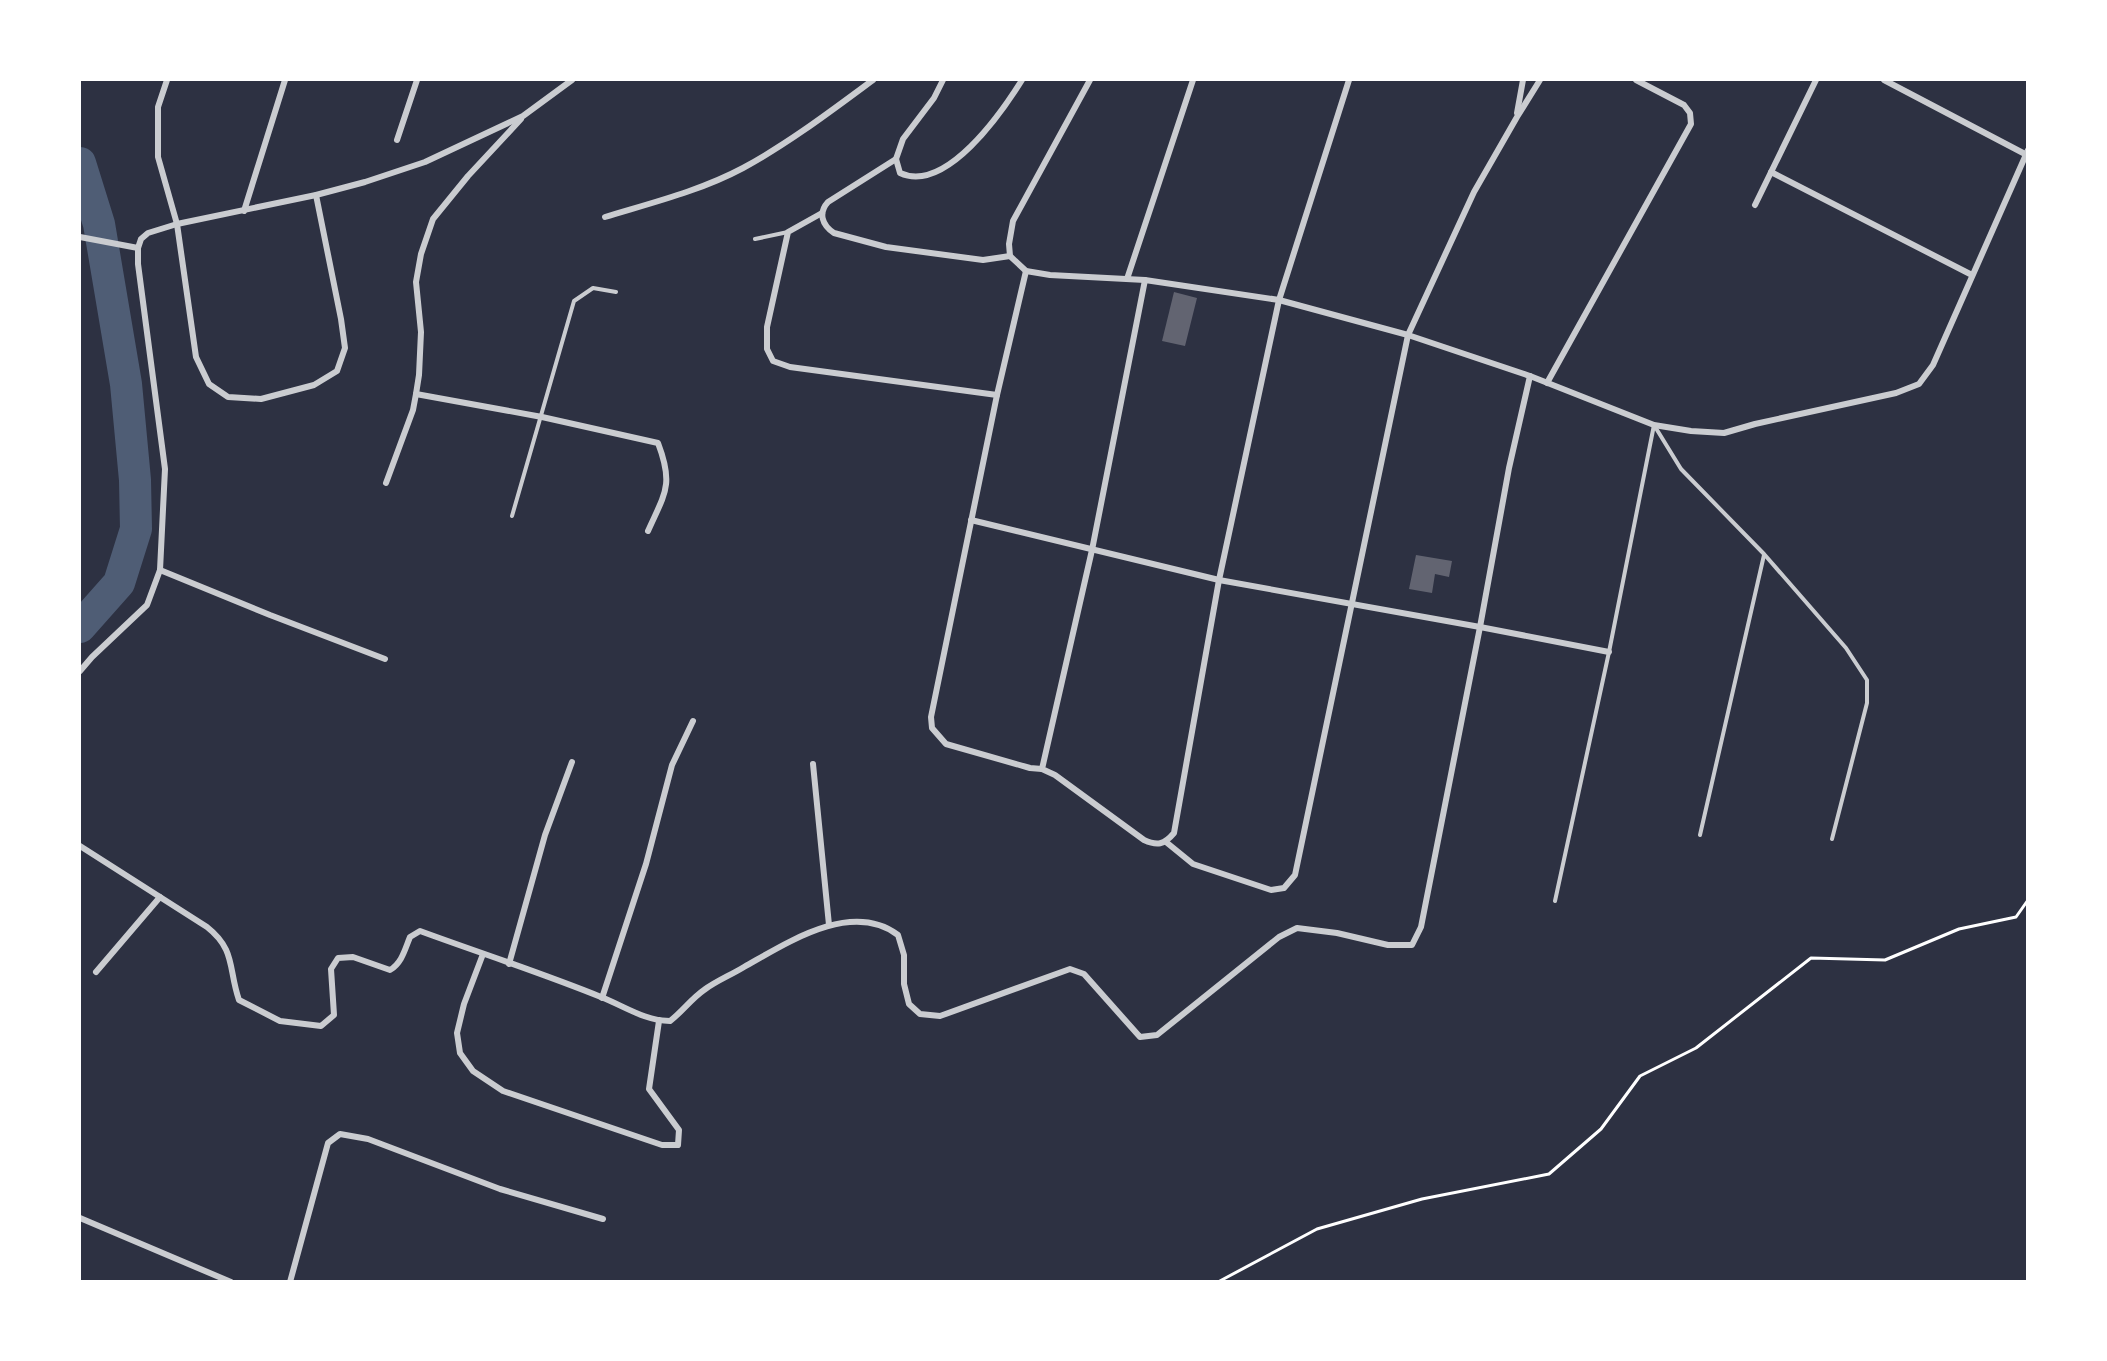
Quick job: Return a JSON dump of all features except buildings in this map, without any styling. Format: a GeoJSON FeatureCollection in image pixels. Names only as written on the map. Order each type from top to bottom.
{"type":"FeatureCollection","features":[{"type":"Feature","properties":{"kind":"street"},"geometry":{"type":"LineString","coordinates":[[167,80],[158,107],[158,157],[177,224],[196,357],[209,384],[228,397],[261,399],[314,385],[337,371],[345,348],[316,195]]}},
{"type":"Feature","properties":{"kind":"street"},"geometry":{"type":"LineString","coordinates":[[244,211],[285,80]]}},
{"type":"Feature","properties":{"kind":"street"},"geometry":{"type":"LineString","coordinates":[[397,140],[417,80]]}},
{"type":"Feature","properties":{"kind":"street"},"geometry":{"type":"LineString","coordinates":[[386,483],[413,410],[416,394],[421,332],[416,282],[421,254],[432,219],[524,116],[572,80]]}},
{"type":"Feature","properties":{"kind":"street"},"geometry":{"type":"LineString","coordinates":[[604,217],[681,195],[742,169],[797,135],[873,80]]}},
{"type":"Feature","properties":{"kind":"street"},"geometry":{"type":"LineString","coordinates":[[943,80],[934,98],[903,139],[896,159],[900,173],[912,178],[927,175],[952,162],[980,139],[1022,80]]}},
{"type":"Feature","properties":{"kind":"street"},"geometry":{"type":"LineString","coordinates":[[1090,80],[1013,221],[1008,244],[1010,256],[1026,271],[1145,280],[1280,300],[1408,335],[1530,376],[1654,425],[1724,433],[1896,393],[1919,384],[1933,365],[2026,152],[1884,80]]}},
{"type":"Feature","properties":{"kind":"street"},"geometry":{"type":"LineString","coordinates":[[1127,279],[1193,80]]}},
{"type":"Feature","properties":{"kind":"street"},"geometry":{"type":"LineString","coordinates":[[1026,271],[971,520],[931,717],[932,728],[946,744],[1030,768],[1042,769],[1055,775],[1144,840],[1154,844],[1166,842],[1174,833],[1219,580],[1280,300],[1349,80]]}},
{"type":"Feature","properties":{"kind":"street"},"geometry":{"type":"LineString","coordinates":[[1516,117],[1523,80]]}},
{"type":"Feature","properties":{"kind":"street"},"geometry":{"type":"LineString","coordinates":[[1166,842],[1193,864],[1271,890],[1284,888],[1294,875],[1408,335],[1474,192],[1516,117],[1540,80]]}},
{"type":"Feature","properties":{"kind":"street"},"geometry":{"type":"LineString","coordinates":[[1547,383],[1691,124],[1690,113],[1684,105],[1636,80]]}},
{"type":"Feature","properties":{"kind":"street"},"geometry":{"type":"LineString","coordinates":[[1755,205],[1816,80]]}},
{"type":"Feature","properties":{"kind":"street"},"geometry":{"type":"LineString","coordinates":[[80,671],[147,605],[160,570],[165,469],[138,264],[138,248],[141,239],[147,233],[177,224],[316,195],[365,182],[425,162],[524,116]]}},
{"type":"Feature","properties":{"kind":"street"},"geometry":{"type":"LineString","coordinates":[[896,159],[832,199],[824,207],[822,213],[826,226],[834,233],[886,248],[983,260],[1010,256]]}},
{"type":"Feature","properties":{"kind":"street"},"geometry":{"type":"LineString","coordinates":[[1771,172],[1972,275]]}},
{"type":"Feature","properties":{"kind":"street"},"geometry":{"type":"LineString","coordinates":[[822,213],[788,232],[767,327],[767,349],[773,362],[790,367],[997,395]]}},
{"type":"Feature","properties":{"kind":"street"},"geometry":{"type":"LineString","coordinates":[[80,237],[138,248]]}},
{"type":"Feature","properties":{"kind":"street"},"geometry":{"type":"LineString","coordinates":[[1042,769],[1092,550],[1145,280]]}},
{"type":"Feature","properties":{"kind":"street"},"geometry":{"type":"LineString","coordinates":[[80,846],[207,927],[220,938],[228,950],[233,982],[239,1000],[280,1021],[321,1026],[334,1015],[331,969],[338,958],[353,957],[390,970],[396,966],[403,955],[410,937],[420,931],[602,998],[643,1016],[670,1022],[704,990],[794,938],[829,925],[862,922],[880,924],[898,935],[904,954],[905,995],[909,1004],[920,1014],[939,1016],[1070,969],[1084,974],[1140,1037],[1156,1035],[1267,946],[1297,928],[1337,933],[1388,945],[1412,945],[1421,927],[1509,468],[1530,376]]}},
{"type":"Feature","properties":{"kind":"street"},"geometry":{"type":"LineString","coordinates":[[416,394],[542,417],[658,443],[666,465],[667,490],[648,531]]}},
{"type":"Feature","properties":{"kind":"street"},"geometry":{"type":"LineString","coordinates":[[971,520],[1219,580],[1609,652]]}},
{"type":"Feature","properties":{"kind":"street"},"geometry":{"type":"LineString","coordinates":[[160,570],[386,659]]}},
{"type":"Feature","properties":{"kind":"street"},"geometry":{"type":"LineString","coordinates":[[602,998],[646,864],[672,765],[693,722]]}},
{"type":"Feature","properties":{"kind":"street"},"geometry":{"type":"LineString","coordinates":[[509,964],[545,836],[572,762]]}},
{"type":"Feature","properties":{"kind":"street"},"geometry":{"type":"LineString","coordinates":[[813,764],[829,925]]}},
{"type":"Feature","properties":{"kind":"street"},"geometry":{"type":"LineString","coordinates":[[96,972],[160,897]]}},
{"type":"Feature","properties":{"kind":"street"},"geometry":{"type":"LineString","coordinates":[[483,954],[464,1004],[457,1033],[460,1053],[473,1071],[503,1090],[662,1145],[678,1145],[679,1130],[649,1089],[659,1021]]}},
{"type":"Feature","properties":{"kind":"street"},"geometry":{"type":"LineString","coordinates":[[290,1281],[328,1143],[340,1134],[368,1139],[500,1189],[603,1219]]}},
{"type":"Feature","properties":{"kind":"street"},"geometry":{"type":"LineString","coordinates":[[80,1218],[231,1281]]}},
{"type":"Feature","properties":{"kind":"lane"},"geometry":{"type":"LineString","coordinates":[[755,239],[788,232]]}},
{"type":"Feature","properties":{"kind":"lane"},"geometry":{"type":"LineString","coordinates":[[512,516],[574,301],[593,288],[616,292]]}},
{"type":"Feature","properties":{"kind":"lane"},"geometry":{"type":"LineString","coordinates":[[1654,425],[1681,469],[1764,554],[1846,648],[1867,680],[1867,703],[1832,839]]}},
{"type":"Feature","properties":{"kind":"lane"},"geometry":{"type":"LineString","coordinates":[[1555,901],[1609,652],[1654,425]]}},
{"type":"Feature","properties":{"kind":"lane"},"geometry":{"type":"LineString","coordinates":[[1700,835],[1764,554]]}},
{"type":"Feature","properties":{"kind":"path"},"geometry":{"type":"LineString","coordinates":[[1218,1281],[1317,1229],[1422,1199],[1549,1174],[1601,1129],[1640,1076],[1696,1048],[1811,958],[1885,960],[1959,929],[2016,917],[2028,900]]}},
{"type":"Feature","properties":{"kind":"waterway"},"geometry":{"type":"LineString","coordinates":[[80,163],[99,224],[126,384],[135,480],[136,529],[119,583],[80,627]]}}]}
